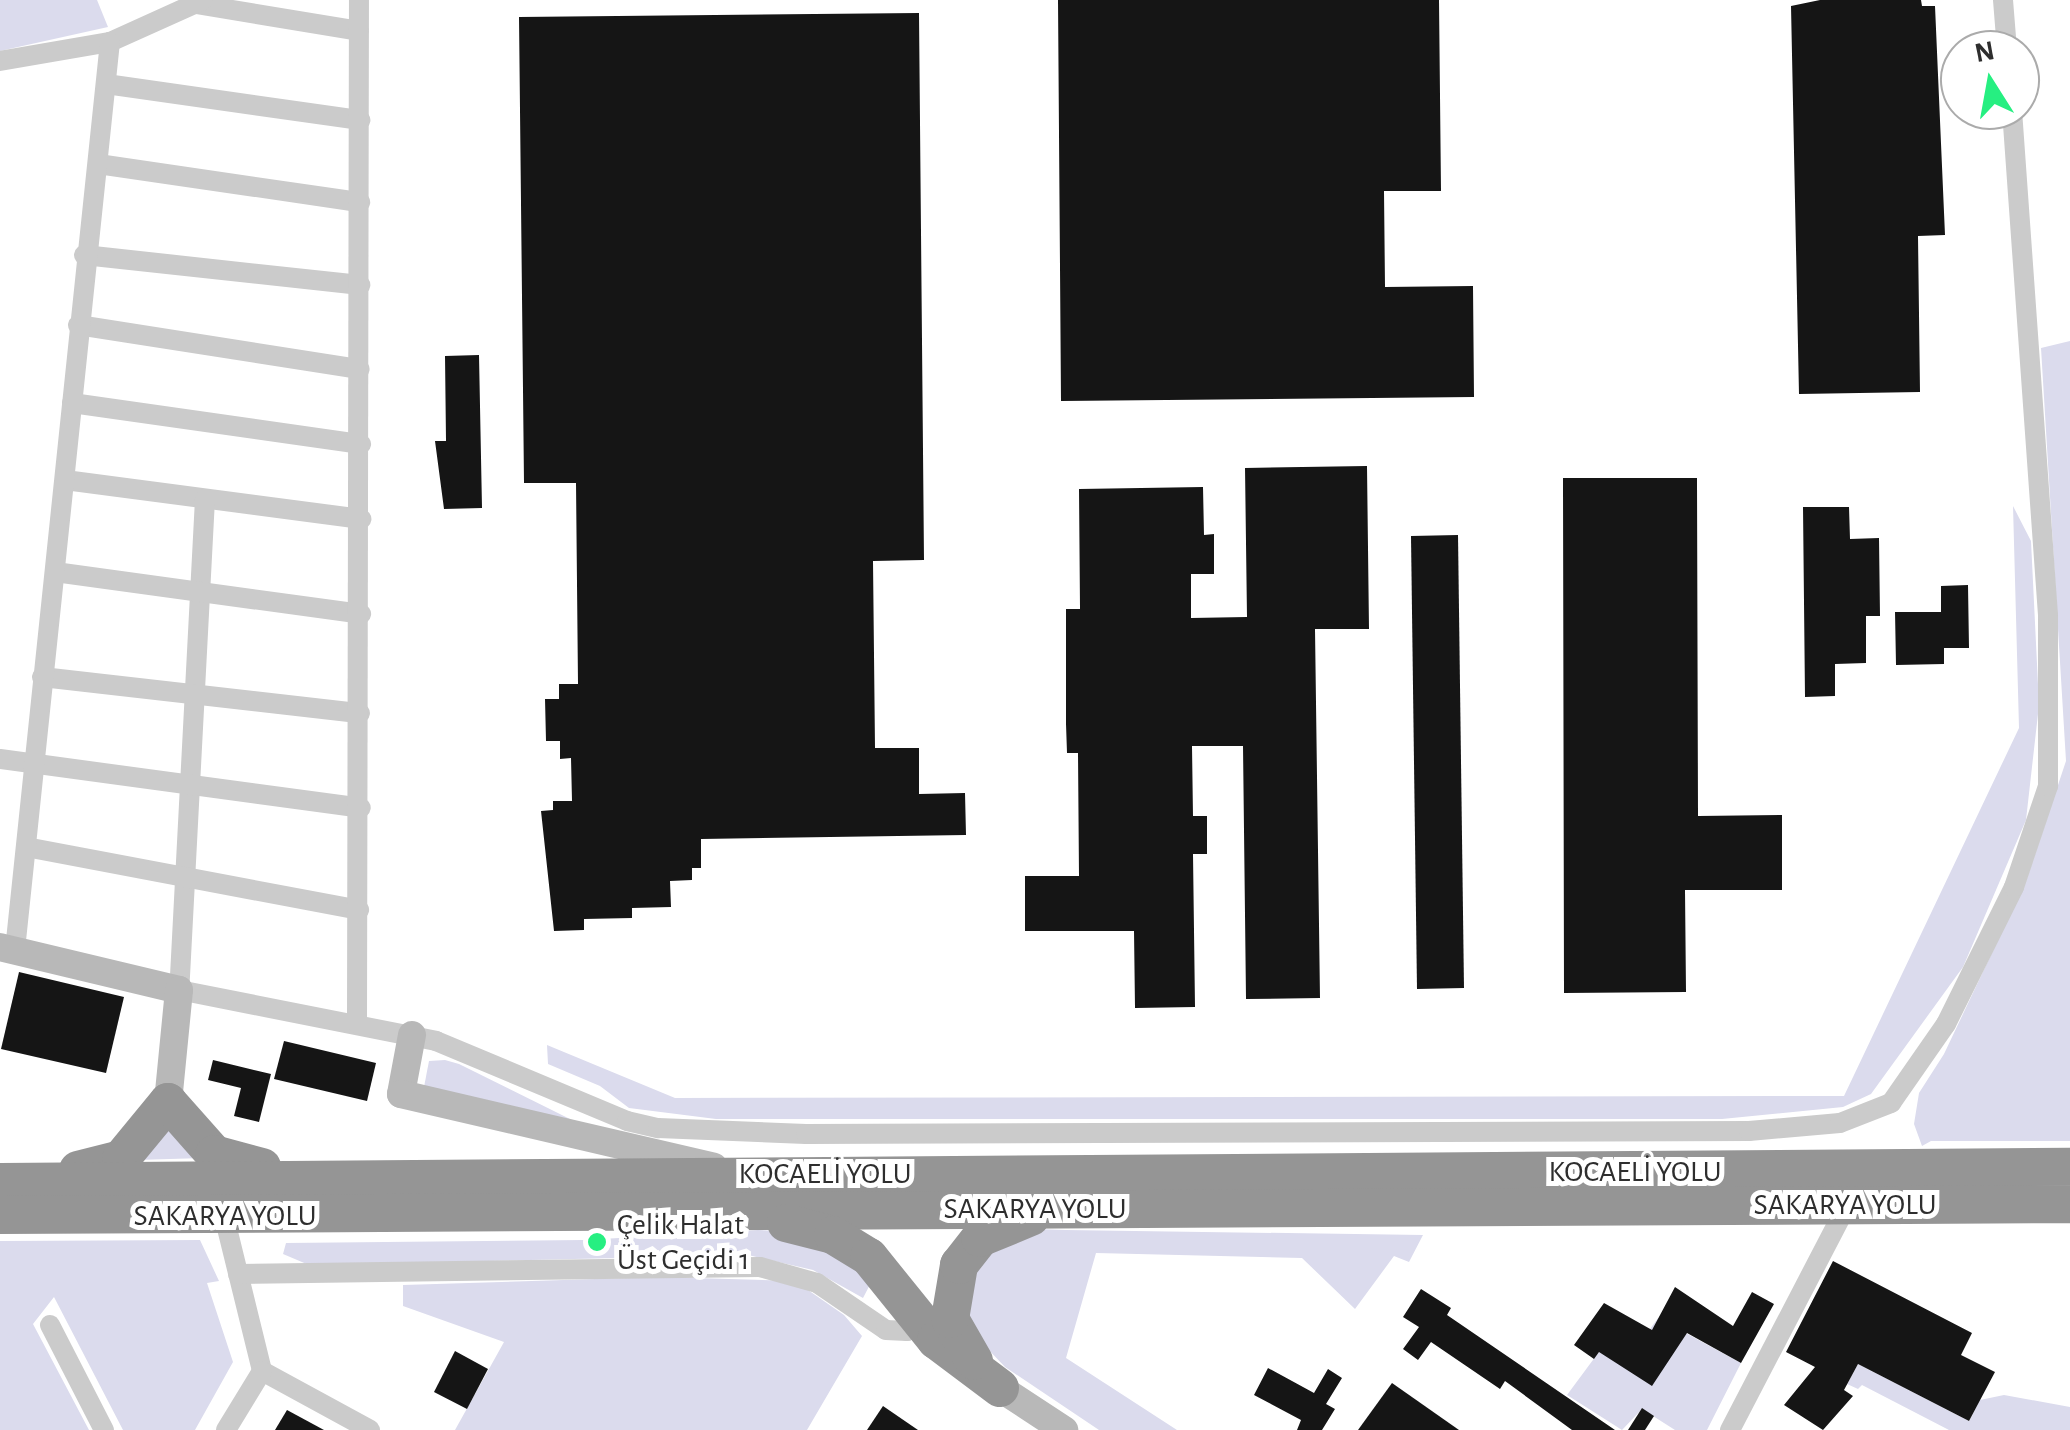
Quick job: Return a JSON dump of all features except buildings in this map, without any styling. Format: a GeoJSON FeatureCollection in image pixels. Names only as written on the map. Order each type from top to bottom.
{"type":"FeatureCollection","features":[{"type":"Feature","properties":{"kind":"highway"},"geometry":{"type":"LineString","coordinates":[[0,1180],[121,1159],[168,1102],[199,1144],[230,1162],[420,1180]]}},
{"type":"Feature","properties":{"kind":"highway","name":"KOCAELİ YOLU"},"geometry":{"type":"LineString","coordinates":[[0,1180],[2070,1167]]}},
{"type":"Feature","properties":{"kind":"highway","name":"SAKARYA YOLU"},"geometry":{"type":"LineString","coordinates":[[0,1215],[2070,1204]]}},
{"type":"Feature","properties":{"kind":"highway"},"geometry":{"type":"LineString","coordinates":[[695,1209],[798,1225],[852,1244],[954,1358],[1000,1388]]}},
{"type":"Feature","properties":{"kind":"highway"},"geometry":{"type":"LineString","coordinates":[[1000,1388],[954,1334],[953,1281],[980,1238],[1062,1209]]}},
{"type":"Feature","properties":{"kind":"street"},"geometry":{"type":"LineString","coordinates":[[357,1023],[361,808],[360,0]]}},
{"type":"Feature","properties":{"kind":"street"},"geometry":{"type":"LineString","coordinates":[[2003,0],[2006,30]]}},
{"type":"Feature","properties":{"kind":"street"},"geometry":{"type":"LineString","coordinates":[[0,60],[110,42],[200,2],[359,31]]}},
{"type":"Feature","properties":{"kind":"street"},"geometry":{"type":"LineString","coordinates":[[110,42],[84,254],[65,480],[26,847],[7,949],[179,990],[412,1035],[627,1122],[721,1132],[1749,1131],[1840,1123],[1891,1103],[1963,990],[2014,887],[2048,786],[2048,615],[2013,130]]}},
{"type":"Feature","properties":{"kind":"street"},"geometry":{"type":"LineString","coordinates":[[106,84],[360,120]]}},
{"type":"Feature","properties":{"kind":"street"},"geometry":{"type":"LineString","coordinates":[[98,164],[360,202]]}},
{"type":"Feature","properties":{"kind":"street"},"geometry":{"type":"LineString","coordinates":[[84,254],[360,286]]}},
{"type":"Feature","properties":{"kind":"street"},"geometry":{"type":"LineString","coordinates":[[78,325],[360,369]]}},
{"type":"Feature","properties":{"kind":"street"},"geometry":{"type":"LineString","coordinates":[[72,403],[360,444]]}},
{"type":"Feature","properties":{"kind":"street"},"geometry":{"type":"LineString","coordinates":[[65,480],[360,519]]}},
{"type":"Feature","properties":{"kind":"street"},"geometry":{"type":"LineString","coordinates":[[168,1102],[186,879],[192,695],[205,499]]}},
{"type":"Feature","properties":{"kind":"street"},"geometry":{"type":"LineString","coordinates":[[55,572],[361,614]]}},
{"type":"Feature","properties":{"kind":"street"},"geometry":{"type":"LineString","coordinates":[[42,676],[360,713]]}},
{"type":"Feature","properties":{"kind":"street"},"geometry":{"type":"LineString","coordinates":[[0,759],[361,808]]}},
{"type":"Feature","properties":{"kind":"street"},"geometry":{"type":"LineString","coordinates":[[26,847],[360,910]]}},
{"type":"Feature","properties":{"kind":"street"},"geometry":{"type":"LineString","coordinates":[[412,1035],[401,1094],[745,1174]]}},
{"type":"Feature","properties":{"kind":"street"},"geometry":{"type":"LineString","coordinates":[[1730,1430],[1847,1204]]}},
{"type":"Feature","properties":{"kind":"street"},"geometry":{"type":"LineString","coordinates":[[224,1216],[262,1371],[226,1430]]}},
{"type":"Feature","properties":{"kind":"street"},"geometry":{"type":"LineString","coordinates":[[238,1274],[760,1267],[817,1283],[886,1330],[907,1331],[920,1321]]}},
{"type":"Feature","properties":{"kind":"street"},"geometry":{"type":"LineString","coordinates":[[50,1324],[104,1430]]}},
{"type":"Feature","properties":{"kind":"street"},"geometry":{"type":"LineString","coordinates":[[262,1371],[370,1430]]}},
{"type":"Feature","properties":{"kind":"street"},"geometry":{"type":"LineString","coordinates":[[1000,1388],[1064,1430]]}},
{"type":"Feature","properties":{"kind":"shaded area"},"geometry":{"type":"Polygon","coordinates":[[[0,0],[97,0],[108,27],[0,51],[0,0]]]}},
{"type":"Feature","properties":{"kind":"shaded area"},"geometry":{"type":"Polygon","coordinates":[[[2070,341],[2070,1141],[1931,1141],[1922,1146],[1914,1124],[1919,1093],[1944,1054],[2026,881],[2066,761],[2041,348],[2070,341]]]}},
{"type":"Feature","properties":{"kind":"shaded area"},"geometry":{"type":"Polygon","coordinates":[[[2013,506],[2031,541],[2039,705],[2026,820],[1963,967],[1871,1094],[1843,1107],[1722,1119],[716,1119],[629,1108],[600,1086],[548,1064],[547,1045],[675,1098],[1844,1096],[2019,728],[2013,506]]]}},
{"type":"Feature","properties":{"kind":"shaded area"},"geometry":{"type":"Polygon","coordinates":[[[445,1060],[578,1123],[424,1087],[429,1061],[445,1060]]]}},
{"type":"Feature","properties":{"kind":"shaded area"},"geometry":{"type":"Polygon","coordinates":[[[168,1115],[204,1158],[136,1160],[168,1115]]]}},
{"type":"Feature","properties":{"kind":"shaded area"},"geometry":{"type":"Polygon","coordinates":[[[1035,1229],[1423,1235],[1409,1262],[1394,1256],[1355,1309],[1302,1258],[1096,1253],[1066,1358],[1177,1430],[1099,1430],[1005,1367],[966,1326],[967,1265],[1035,1229]]]}},
{"type":"Feature","properties":{"kind":"shaded area"},"geometry":{"type":"Polygon","coordinates":[[[758,1230],[795,1232],[874,1277],[863,1298],[813,1270],[748,1255],[309,1265],[283,1254],[286,1243],[584,1240],[758,1230]]]}},
{"type":"Feature","properties":{"kind":"shaded area"},"geometry":{"type":"Polygon","coordinates":[[[200,1240],[219,1281],[207,1283],[233,1362],[195,1430],[123,1430],[54,1297],[33,1324],[89,1430],[0,1430],[0,1241],[200,1240]]]}},
{"type":"Feature","properties":{"kind":"shaded area"},"geometry":{"type":"Polygon","coordinates":[[[659,1277],[795,1281],[844,1315],[862,1336],[807,1430],[455,1430],[504,1342],[403,1306],[403,1285],[659,1277]]]}},
{"type":"Feature","properties":{"kind":"shaded area"},"geometry":{"type":"Polygon","coordinates":[[[1624,1318],[1650,1329],[1658,1318],[1741,1363],[1707,1430],[1675,1430],[1642,1409],[1622,1430],[1567,1395],[1624,1318]]]}},
{"type":"Feature","properties":{"kind":"shaded area"},"geometry":{"type":"Polygon","coordinates":[[[1858,1364],[1969,1421],[1980,1400],[2004,1395],[2070,1407],[2070,1430],[1949,1430],[1862,1385],[1858,1389],[1847,1384],[1858,1364]]]}},
{"type":"Feature","properties":{"kind":"place","name":"Çelik Halat Üst Geçidi 1"},"geometry":{"type":"Point","coordinates":[597,1242]}}]}
